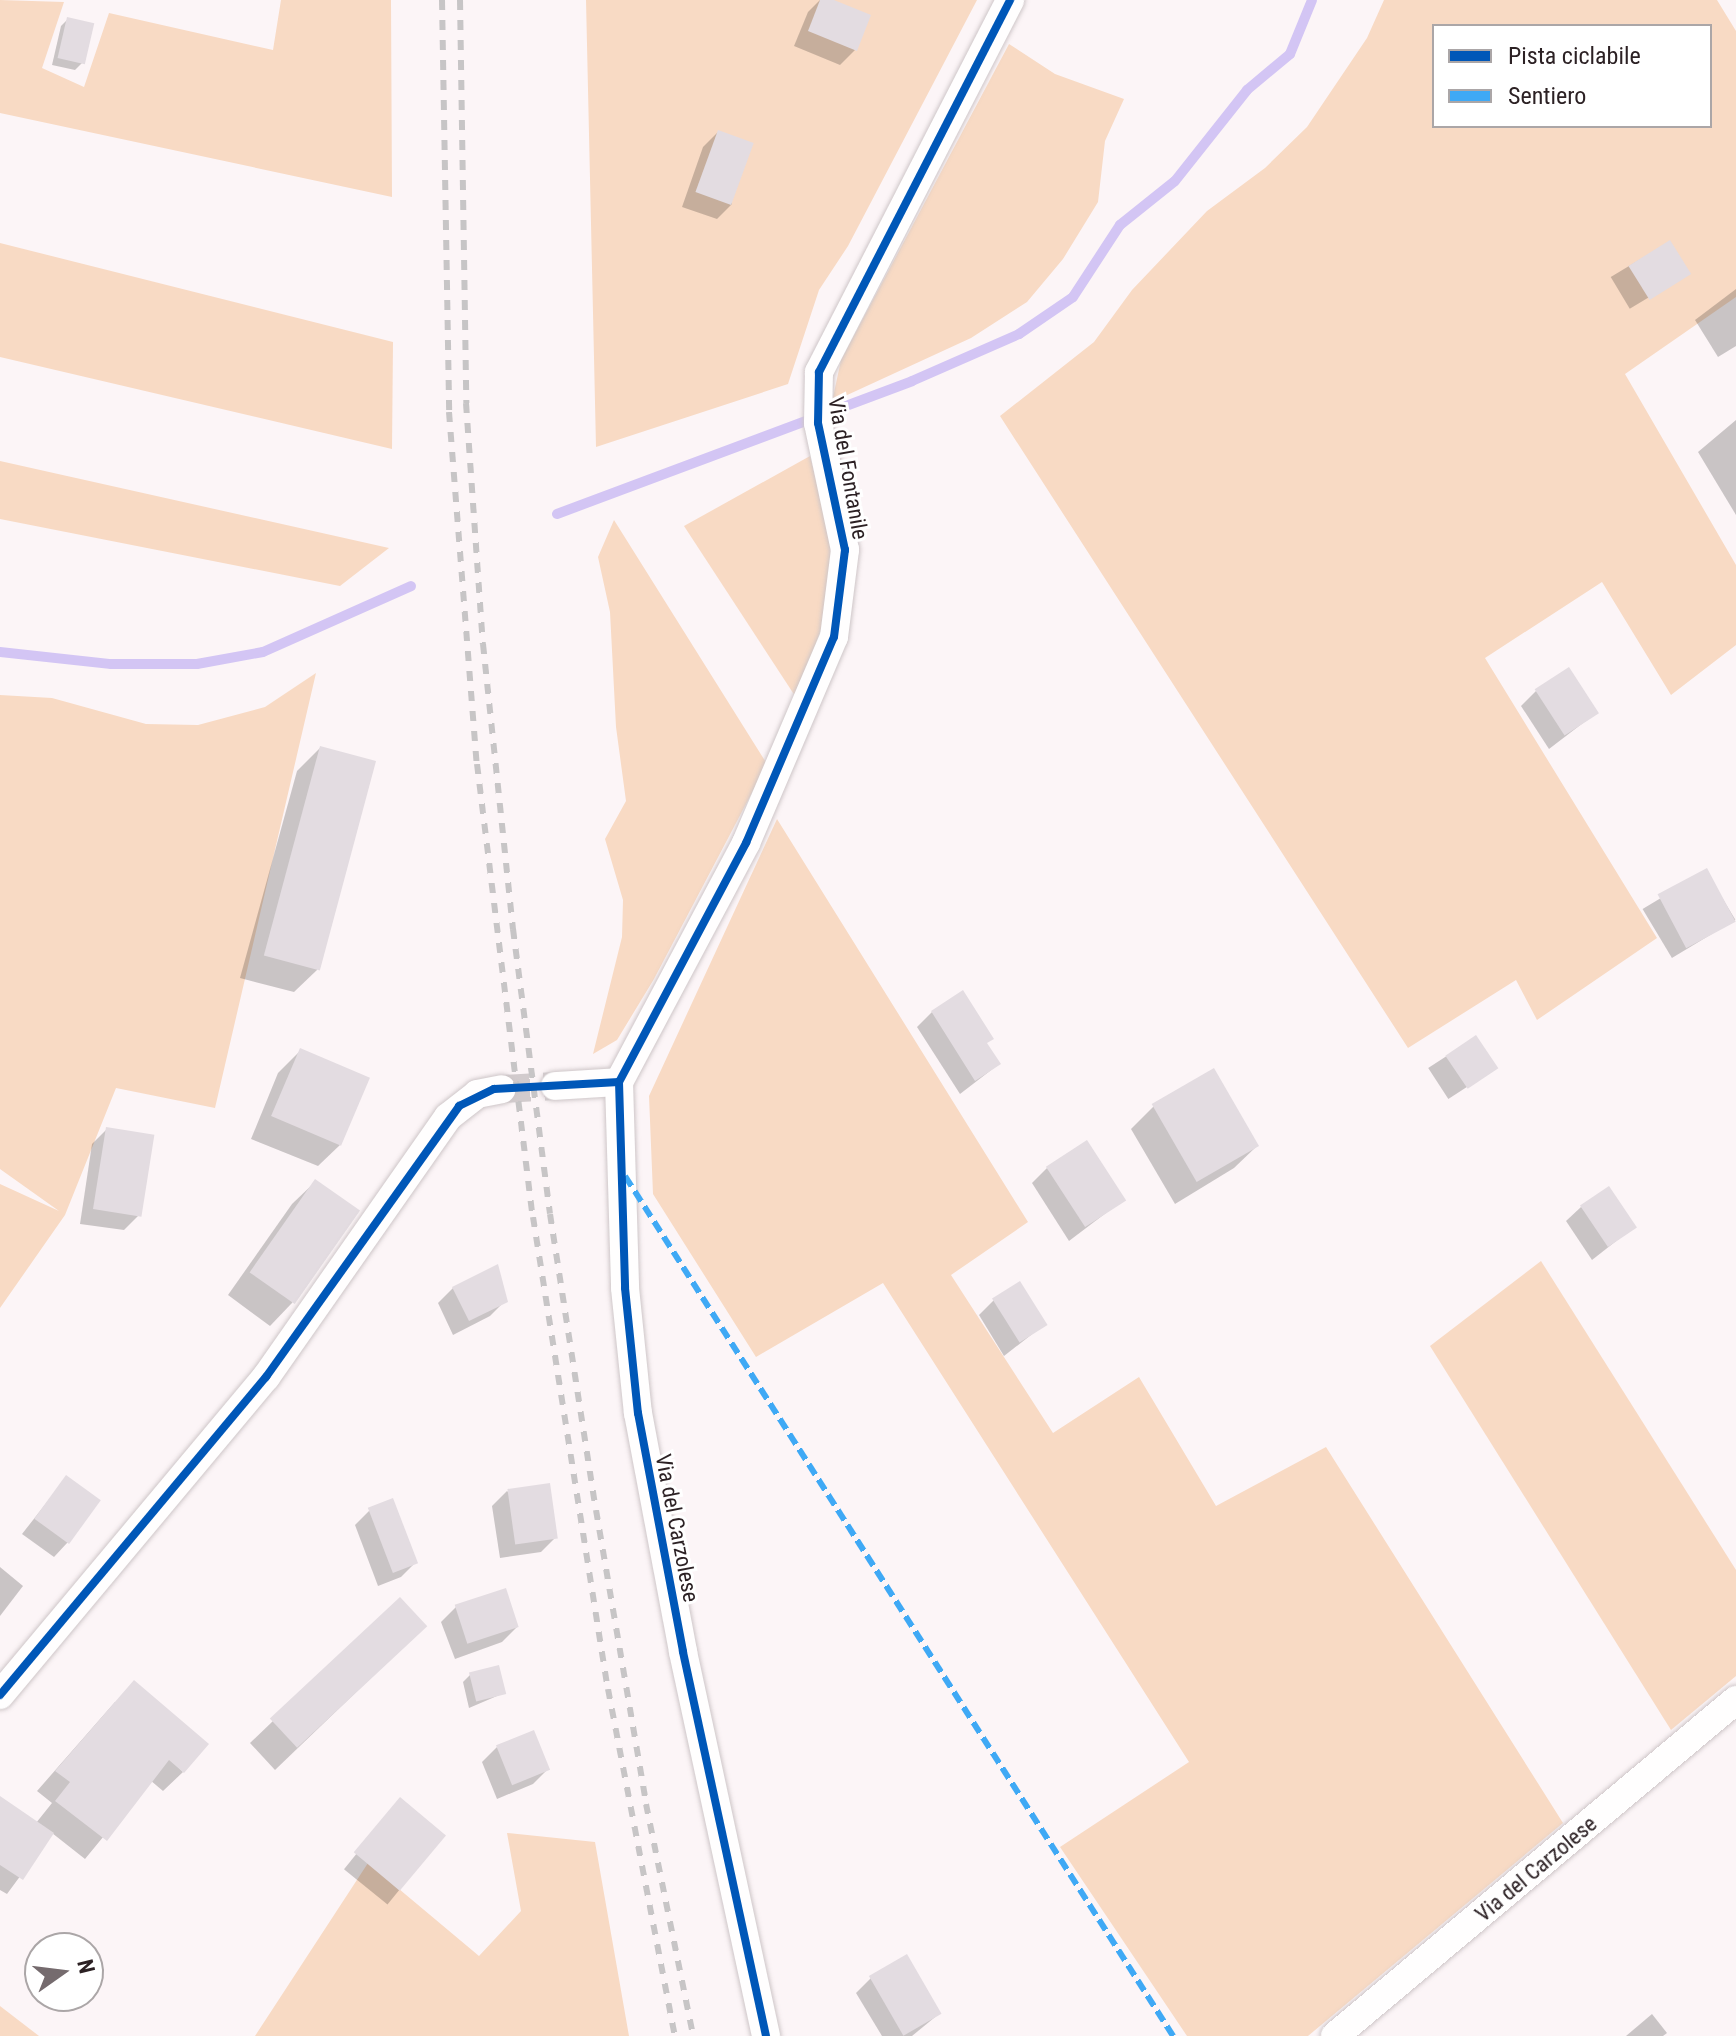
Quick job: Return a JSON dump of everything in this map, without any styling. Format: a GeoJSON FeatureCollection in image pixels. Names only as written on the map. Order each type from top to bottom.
{"type":"FeatureCollection","features":[{"type":"Feature","properties":{"kind":"street","name":"Via del Fontanile"},"geometry":{"type":"LineString","coordinates":[[619,1082],[733,870],[829,654],[845,574],[843,538],[823,447],[817,383],[834,340],[1010,0]]}},
{"type":"Feature","properties":{"kind":"street"},"geometry":{"type":"LineString","coordinates":[[555,1086],[619,1082]]}},
{"type":"Feature","properties":{"kind":"street","name":"Via del Carzolese"},"geometry":{"type":"LineString","coordinates":[[619,1082],[625,1288],[638,1413],[683,1652],[766,2036]]}},
{"type":"Feature","properties":{"kind":"street"},"geometry":{"type":"LineString","coordinates":[[0,1695],[266,1377],[448,1117],[477,1094],[502,1089]]}},
{"type":"Feature","properties":{"kind":"street","name":"Via del Carzolese"},"geometry":{"type":"LineString","coordinates":[[1335,2036],[1736,1700]]}},
{"type":"Feature","properties":{"kind":"shaded area"},"geometry":{"type":"Polygon","coordinates":[[[0,0],[64,2],[42,68],[84,87],[109,13],[273,50],[281,0],[391,0],[392,197],[0,113],[0,0]]]}},
{"type":"Feature","properties":{"kind":"shaded area"},"geometry":{"type":"Polygon","coordinates":[[[586,0],[977,0],[848,246],[819,290],[788,384],[596,447],[586,0]]]}},
{"type":"Feature","properties":{"kind":"shaded area"},"geometry":{"type":"Polygon","coordinates":[[[1384,0],[1717,0],[1736,31],[1736,297],[1625,374],[1736,565],[1736,645],[1671,695],[1602,582],[1485,658],[1657,938],[1537,1020],[1516,980],[1408,1048],[1000,416],[1094,342],[1132,290],[1207,211],[1265,168],[1307,127],[1367,38],[1384,0]]]}},
{"type":"Feature","properties":{"kind":"shaded area"},"geometry":{"type":"Polygon","coordinates":[[[1009,44],[1055,74],[1124,99],[1105,141],[1098,202],[1063,259],[1027,302],[971,338],[832,402],[841,360],[1009,44]]]}},
{"type":"Feature","properties":{"kind":"shaded area"},"geometry":{"type":"Polygon","coordinates":[[[0,243],[393,342],[392,449],[0,357],[0,243]]]}},
{"type":"Feature","properties":{"kind":"shaded area"},"geometry":{"type":"Polygon","coordinates":[[[810,456],[831,540],[828,608],[797,699],[684,526],[810,456]]]}},
{"type":"Feature","properties":{"kind":"shaded area"},"geometry":{"type":"Polygon","coordinates":[[[0,461],[389,548],[340,586],[0,519],[0,461]]]}},
{"type":"Feature","properties":{"kind":"shaded area"},"geometry":{"type":"Polygon","coordinates":[[[614,520],[767,764],[654,979],[617,1040],[593,1054],[622,937],[623,900],[605,839],[626,801],[616,727],[610,612],[598,557],[614,520]]]}},
{"type":"Feature","properties":{"kind":"shaded area"},"geometry":{"type":"Polygon","coordinates":[[[316,673],[215,1108],[116,1088],[65,1215],[0,1308],[0,1184],[59,1211],[0,1169],[0,695],[52,698],[146,724],[198,725],[265,707],[316,673]]]}},
{"type":"Feature","properties":{"kind":"shaded area"},"geometry":{"type":"Polygon","coordinates":[[[777,819],[1028,1222],[951,1275],[1053,1433],[1139,1377],[1216,1506],[1326,1447],[1563,1823],[1308,2036],[1187,2036],[1060,1847],[1189,1762],[883,1283],[756,1357],[653,1194],[649,1096],[777,819]]]}},
{"type":"Feature","properties":{"kind":"shaded area"},"geometry":{"type":"Polygon","coordinates":[[[1541,1261],[1736,1570],[1736,1676],[1671,1730],[1430,1346],[1541,1261]]]}},
{"type":"Feature","properties":{"kind":"shaded area"},"geometry":{"type":"Polygon","coordinates":[[[507,1833],[595,1842],[629,2036],[255,2036],[368,1863],[479,1956],[521,1911],[507,1833]]]}},
{"type":"Feature","properties":{"kind":"shaded area"},"geometry":{"type":"Polygon","coordinates":[[[0,2006],[39,2036],[0,2036],[0,2006]]]}},
{"type":"Feature","properties":{"kind":"building"},"geometry":{"type":"Polygon","coordinates":[[[820,0],[834,0],[871,15],[857,51],[808,31],[820,0]]]}},
{"type":"Feature","properties":{"kind":"building"},"geometry":{"type":"Polygon","coordinates":[[[67,17],[94,23],[85,64],[58,58],[67,17]]]}},
{"type":"Feature","properties":{"kind":"building"},"geometry":{"type":"Polygon","coordinates":[[[718,130],[754,143],[731,205],[695,192],[718,130]]]}},
{"type":"Feature","properties":{"kind":"building"},"geometry":{"type":"Polygon","coordinates":[[[1670,240],[1691,274],[1650,300],[1628,266],[1670,240]]]}},
{"type":"Feature","properties":{"kind":"building"},"geometry":{"type":"Polygon","coordinates":[[[1569,667],[1599,713],[1565,735],[1535,689],[1569,667]]]}},
{"type":"Feature","properties":{"kind":"building"},"geometry":{"type":"Polygon","coordinates":[[[320,746],[376,761],[320,971],[264,956],[320,746]]]}},
{"type":"Feature","properties":{"kind":"building"},"geometry":{"type":"Polygon","coordinates":[[[1707,868],[1736,922],[1686,948],[1658,894],[1707,868]]]}},
{"type":"Feature","properties":{"kind":"building"},"geometry":{"type":"Polygon","coordinates":[[[963,990],[994,1039],[987,1043],[1001,1064],[975,1081],[931,1011],[963,990]]]}},
{"type":"Feature","properties":{"kind":"building"},"geometry":{"type":"Polygon","coordinates":[[[1476,1035],[1498,1068],[1468,1089],[1445,1056],[1476,1035]]]}},
{"type":"Feature","properties":{"kind":"building"},"geometry":{"type":"Polygon","coordinates":[[[300,1048],[370,1078],[341,1146],[271,1116],[300,1048]]]}},
{"type":"Feature","properties":{"kind":"building"},"geometry":{"type":"Polygon","coordinates":[[[1214,1068],[1259,1146],[1197,1182],[1152,1104],[1214,1068]]]}},
{"type":"Feature","properties":{"kind":"building"},"geometry":{"type":"Polygon","coordinates":[[[106,1127],[154,1135],[141,1217],[93,1209],[106,1127]]]}},
{"type":"Feature","properties":{"kind":"building"},"geometry":{"type":"Polygon","coordinates":[[[1087,1140],[1126,1200],[1085,1227],[1046,1167],[1087,1140]]]}},
{"type":"Feature","properties":{"kind":"building"},"geometry":{"type":"Polygon","coordinates":[[[315,1179],[360,1211],[295,1304],[250,1272],[315,1179]]]}},
{"type":"Feature","properties":{"kind":"building"},"geometry":{"type":"Polygon","coordinates":[[[1609,1186],[1637,1227],[1608,1247],[1580,1206],[1609,1186]]]}},
{"type":"Feature","properties":{"kind":"building"},"geometry":{"type":"Polygon","coordinates":[[[498,1264],[508,1302],[469,1321],[452,1287],[498,1264]]]}},
{"type":"Feature","properties":{"kind":"building"},"geometry":{"type":"Polygon","coordinates":[[[1020,1281],[1048,1325],[1020,1343],[992,1298],[1020,1281]]]}},
{"type":"Feature","properties":{"kind":"building"},"geometry":{"type":"Polygon","coordinates":[[[66,1475],[101,1500],[69,1544],[34,1519],[66,1475]]]}},
{"type":"Feature","properties":{"kind":"building"},"geometry":{"type":"Polygon","coordinates":[[[550,1483],[558,1538],[515,1544],[507,1489],[550,1483]]]}},
{"type":"Feature","properties":{"kind":"building"},"geometry":{"type":"Polygon","coordinates":[[[393,1498],[418,1563],[393,1573],[368,1508],[393,1498]]]}},
{"type":"Feature","properties":{"kind":"building"},"geometry":{"type":"Polygon","coordinates":[[[506,1588],[519,1627],[467,1644],[455,1605],[506,1588]]]}},
{"type":"Feature","properties":{"kind":"building"},"geometry":{"type":"Polygon","coordinates":[[[400,1597],[427,1626],[297,1748],[270,1718],[400,1597]]]}},
{"type":"Feature","properties":{"kind":"building"},"geometry":{"type":"Polygon","coordinates":[[[499,1665],[506,1694],[476,1702],[469,1672],[499,1665]]]}},
{"type":"Feature","properties":{"kind":"building"},"geometry":{"type":"Polygon","coordinates":[[[134,1680],[209,1744],[184,1773],[169,1760],[107,1841],[55,1801],[70,1782],[55,1771],[134,1680]]]}},
{"type":"Feature","properties":{"kind":"building"},"geometry":{"type":"Polygon","coordinates":[[[534,1730],[550,1770],[512,1785],[496,1745],[534,1730]]]}},
{"type":"Feature","properties":{"kind":"building"},"geometry":{"type":"Polygon","coordinates":[[[0,1796],[54,1833],[23,1880],[0,1865],[0,1796]]]}},
{"type":"Feature","properties":{"kind":"building"},"geometry":{"type":"Polygon","coordinates":[[[400,1797],[446,1836],[400,1891],[354,1852],[400,1797]]]}},
{"type":"Feature","properties":{"kind":"building"},"geometry":{"type":"Polygon","coordinates":[[[907,1954],[942,2014],[903,2036],[869,1976],[907,1954]]]}},
{"type":"Feature","properties":{"kind":"waterway"},"geometry":{"type":"LineString","coordinates":[[557,514],[912,381],[1019,334],[1073,297],[1120,225],[1175,181],[1247,90],[1290,54],[1312,0]]}},
{"type":"Feature","properties":{"kind":"waterway"},"geometry":{"type":"LineString","coordinates":[[0,652],[111,664],[197,664],[263,652],[411,586]]}},
{"type":"Feature","properties":{"kind":"tunnel"},"geometry":{"type":"LineString","coordinates":[[502,1089],[555,1086]]}},
{"type":"Feature","properties":{"kind":"railway"},"geometry":{"type":"LineString","coordinates":[[442,0],[449,412],[477,764],[533,1217],[608,1689],[675,2036]]}},
{"type":"Feature","properties":{"kind":"railway"},"geometry":{"type":"LineString","coordinates":[[460,0],[466,403],[483,644],[513,929],[550,1214],[596,1510],[646,1804],[693,2036]]}},
{"type":"Feature","properties":{"kind":"marked path"},"geometry":{"type":"LineString","coordinates":[[625,1176],[1173,2036]]}},
{"type":"Feature","properties":{"kind":"cycle path"},"geometry":{"type":"LineString","coordinates":[[619,1082],[746,843],[834,637],[845,550],[818,423],[819,372],[1010,0]]}},
{"type":"Feature","properties":{"kind":"cycle path"},"geometry":{"type":"LineString","coordinates":[[619,1082],[625,1288],[638,1413],[683,1652],[766,2036]]}},
{"type":"Feature","properties":{"kind":"cycle path"},"geometry":{"type":"LineString","coordinates":[[0,1695],[266,1377],[459,1106],[494,1089],[619,1082]]}}]}
